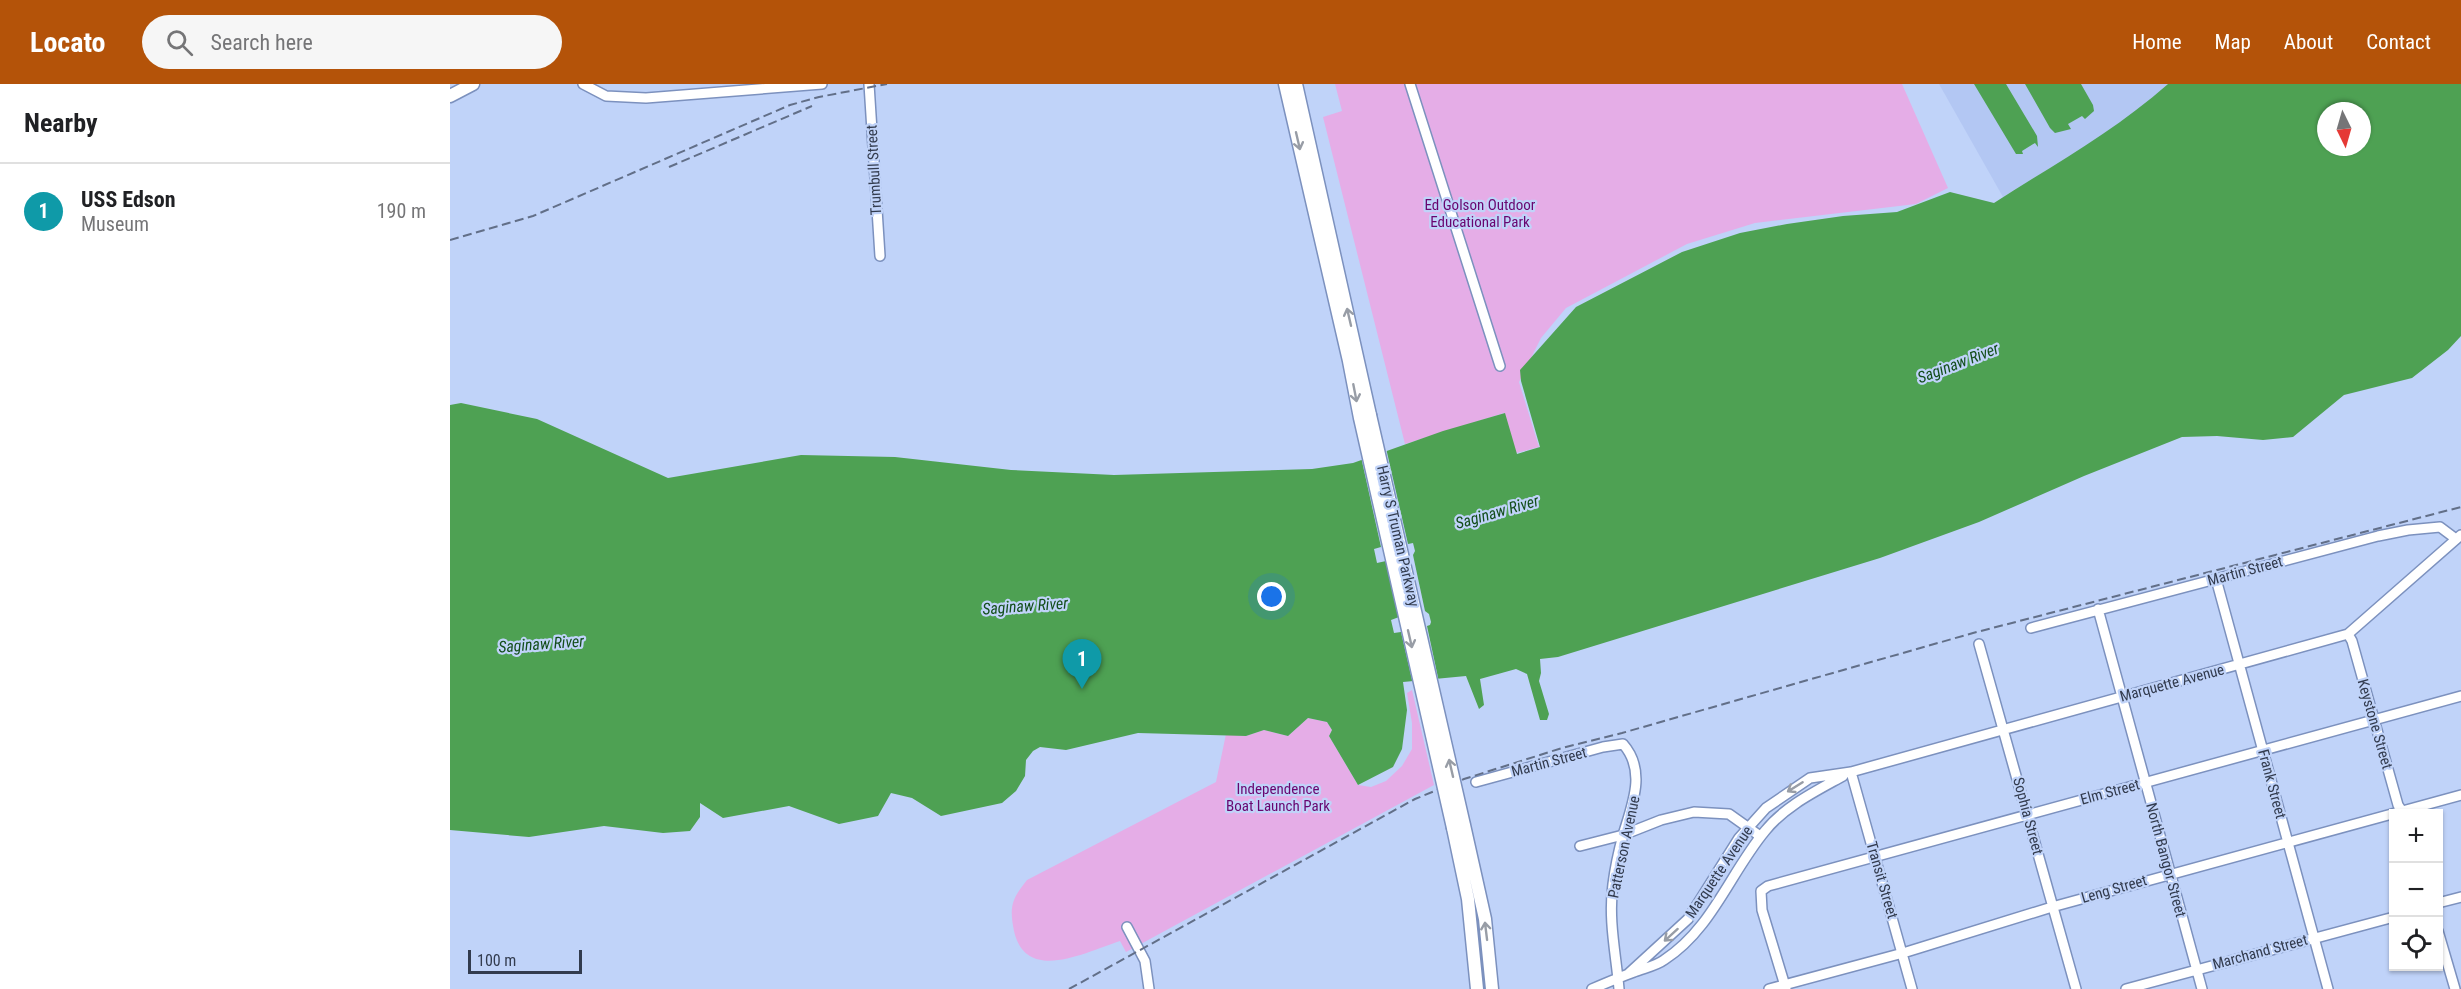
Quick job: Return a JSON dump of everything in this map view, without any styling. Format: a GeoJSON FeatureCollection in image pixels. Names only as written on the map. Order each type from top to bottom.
{"type":"FeatureCollection","features":[{"type":"Feature","properties":{"kind":"main road"},"geometry":{"type":"LineString","coordinates":[[450,96],[473,84]]}},
{"type":"Feature","properties":{"kind":"main road","name":"Harry S Truman Parkway"},"geometry":{"type":"LineString","coordinates":[[1285,84],[1365,417],[1458,826],[1485,919],[1492,989]]}},
{"type":"Feature","properties":{"kind":"main road","name":"Harry S Truman Parkway"},"geometry":{"type":"LineString","coordinates":[[1296,84],[1365,417]]}},
{"type":"Feature","properties":{"kind":"main road","name":"Harry S Truman Parkway"},"geometry":{"type":"LineString","coordinates":[[1458,826],[1478,989]]}},
{"type":"Feature","properties":{"kind":"street"},"geometry":{"type":"LineString","coordinates":[[583,84],[606,96],[646,99],[822,84]]}},
{"type":"Feature","properties":{"kind":"street","name":"Trumbull Street"},"geometry":{"type":"LineString","coordinates":[[869,84],[880,256]]}},
{"type":"Feature","properties":{"kind":"street"},"geometry":{"type":"LineString","coordinates":[[1410,84],[1500,366]]}},
{"type":"Feature","properties":{"kind":"street","name":"Martin Street"},"geometry":{"type":"LineString","coordinates":[[2031,628],[2350,543],[2408,530],[2440,527],[2458,537]]}},
{"type":"Feature","properties":{"kind":"street","name":"Marquette Avenue"},"geometry":{"type":"LineString","coordinates":[[1628,974],[1688,919],[1748,826],[1780,797],[1810,778],[1851,772],[2348,634],[2458,537]]}},
{"type":"Feature","properties":{"kind":"street","name":"Frank Street"},"geometry":{"type":"LineString","coordinates":[[2216,579],[2328,989]]}},
{"type":"Feature","properties":{"kind":"street","name":"North Bangor Street"},"geometry":{"type":"LineString","coordinates":[[2098,609],[2120,697],[2202,989]]}},
{"type":"Feature","properties":{"kind":"street","name":"Keystone Street"},"geometry":{"type":"LineString","coordinates":[[2348,634],[2352,640],[2401,809]]}},
{"type":"Feature","properties":{"kind":"street","name":"Sophia Street"},"geometry":{"type":"LineString","coordinates":[[1979,644],[2076,989]]}},
{"type":"Feature","properties":{"kind":"street","name":"Elm Street"},"geometry":{"type":"LineString","coordinates":[[1785,987],[1762,910],[1761,891],[1777,883],[2461,696]]}},
{"type":"Feature","properties":{"kind":"street","name":"Martin Street"},"geometry":{"type":"LineString","coordinates":[[1476,782],[1623,744]]}},
{"type":"Feature","properties":{"kind":"street","name":"Patterson Avenue"},"geometry":{"type":"LineString","coordinates":[[1618,989],[1611,919],[1613,884],[1623,836],[1635,798],[1636,782],[1635,766],[1630,752],[1623,744]]}},
{"type":"Feature","properties":{"kind":"street","name":"Marquette Avenue"},"geometry":{"type":"LineString","coordinates":[[1592,989],[1663,961],[1690,938],[1716,906],[1742,861],[1760,836],[1797,802],[1851,772]]}},
{"type":"Feature","properties":{"kind":"street","name":"Transit Street"},"geometry":{"type":"LineString","coordinates":[[1851,772],[1912,989]]}},
{"type":"Feature","properties":{"kind":"street","name":"Leng Street"},"geometry":{"type":"LineString","coordinates":[[2413,809],[2461,795]]}},
{"type":"Feature","properties":{"kind":"street"},"geometry":{"type":"LineString","coordinates":[[1580,846],[1623,836],[1660,820],[1694,812],[1729,814],[1760,836]]}},
{"type":"Feature","properties":{"kind":"street","name":"Leng Street"},"geometry":{"type":"LineString","coordinates":[[1769,989],[1785,987],[2169,874],[2389,816]]}},
{"type":"Feature","properties":{"kind":"street"},"geometry":{"type":"LineString","coordinates":[[2443,902],[2461,897]]}},
{"type":"Feature","properties":{"kind":"street","name":"Marchand Street"},"geometry":{"type":"LineString","coordinates":[[2126,989],[2389,918]]}},
{"type":"Feature","properties":{"kind":"street"},"geometry":{"type":"LineString","coordinates":[[1127,927],[1145,961],[1149,989]]}},
{"type":"Feature","properties":{"kind":"street"},"geometry":{"type":"LineString","coordinates":[[2443,946],[2455,989]]}},
{"type":"Feature","properties":{"kind":"shaded area"},"geometry":{"type":"Polygon","coordinates":[[[1939,84],[2168,84],[2135,113],[2102,136],[2003,197],[1939,84]]]}},
{"type":"Feature","properties":{"kind":"green space","name":"Ed Golson Outdoor Educational Park"},"geometry":{"type":"Polygon","coordinates":[[[1335,84],[1902,84],[1948,188],[1916,204],[1755,223],[1687,244],[1566,308],[1541,338],[1519,382],[1539,447],[1516,453],[1504,413],[1405,444],[1323,117],[1342,111],[1335,84]]]}},
{"type":"Feature","properties":{"kind":"green space","name":"Independence Boat Launch Park"},"geometry":{"type":"Polygon","coordinates":[[[1412,690],[1434,785],[1126,952],[1120,941],[1075,957],[1044,960],[1031,956],[1021,947],[1014,931],[1012,909],[1018,892],[1027,880],[1216,782],[1226,734],[1246,736],[1264,730],[1288,736],[1308,718],[1327,722],[1332,730],[1329,736],[1358,785],[1371,787],[1386,781],[1402,766],[1412,749],[1412,723],[1407,693],[1412,690]]]}},
{"type":"Feature","properties":{"kind":"water"},"geometry":{"type":"Polygon","coordinates":[[[1974,84],[2006,84],[2037,136],[2038,147],[2035,143],[2022,151],[2023,154],[2016,154],[1974,84]]]}},
{"type":"Feature","properties":{"kind":"water"},"geometry":{"type":"Polygon","coordinates":[[[2025,84],[2081,84],[2094,111],[2085,119],[2082,116],[2068,124],[2071,129],[2055,133],[2025,84]]]}},
{"type":"Feature","properties":{"kind":"water","name":"Saginaw River"},"geometry":{"type":"Polygon","coordinates":[[[2168,84],[2461,84],[2461,336],[2448,350],[2412,378],[2344,395],[2293,437],[2263,440],[2217,436],[2182,437],[2084,476],[1979,522],[1880,558],[1558,657],[1540,659],[1539,681],[1549,714],[1547,720],[1540,720],[1527,674],[1516,669],[1480,679],[1484,705],[1479,709],[1466,676],[1403,682],[1407,710],[1402,749],[1393,767],[1358,785],[1329,736],[1332,730],[1327,722],[1308,718],[1288,736],[1264,730],[1246,736],[1138,733],[1066,750],[1040,747],[1033,751],[1026,760],[1025,776],[1016,791],[1002,803],[941,816],[912,798],[891,793],[878,816],[839,824],[789,806],[723,818],[700,803],[700,817],[690,831],[663,833],[604,826],[529,837],[450,830],[450,405],[461,403],[537,419],[668,478],[801,455],[895,457],[1011,470],[1114,475],[1312,469],[1353,463],[1443,431],[1505,413],[1517,454],[1540,447],[1520,370],[1576,307],[1682,252],[1740,233],[1843,216],[1897,212],[1950,192],[1994,203],[2127,117],[2168,84]]]}},
{"type":"Feature","properties":{"kind":"pier"},"geometry":{"type":"Polygon","coordinates":[[[1386,448],[1408,544],[1413,543],[1415,551],[1413,555],[1425,611],[1429,614],[1431,622],[1427,626],[1439,682],[1413,684],[1401,632],[1394,633],[1391,620],[1399,617],[1386,561],[1377,563],[1374,549],[1381,547],[1361,457],[1386,448]]]}},
{"type":"Feature","properties":{"kind":"railway"},"geometry":{"type":"LineString","coordinates":[[450,240],[533,216],[790,105],[887,84]]}},
{"type":"Feature","properties":{"kind":"railway"},"geometry":{"type":"LineString","coordinates":[[669,167],[812,106]]}},
{"type":"Feature","properties":{"kind":"railway"},"geometry":{"type":"LineString","coordinates":[[1069,989],[1415,799],[1464,779],[1562,748],[1973,633],[2461,507]]}},
{"type":"Feature","properties":{"kind":"place","name":"USS Edson"},"geometry":{"type":"Point","coordinates":[1082,689]}}]}
